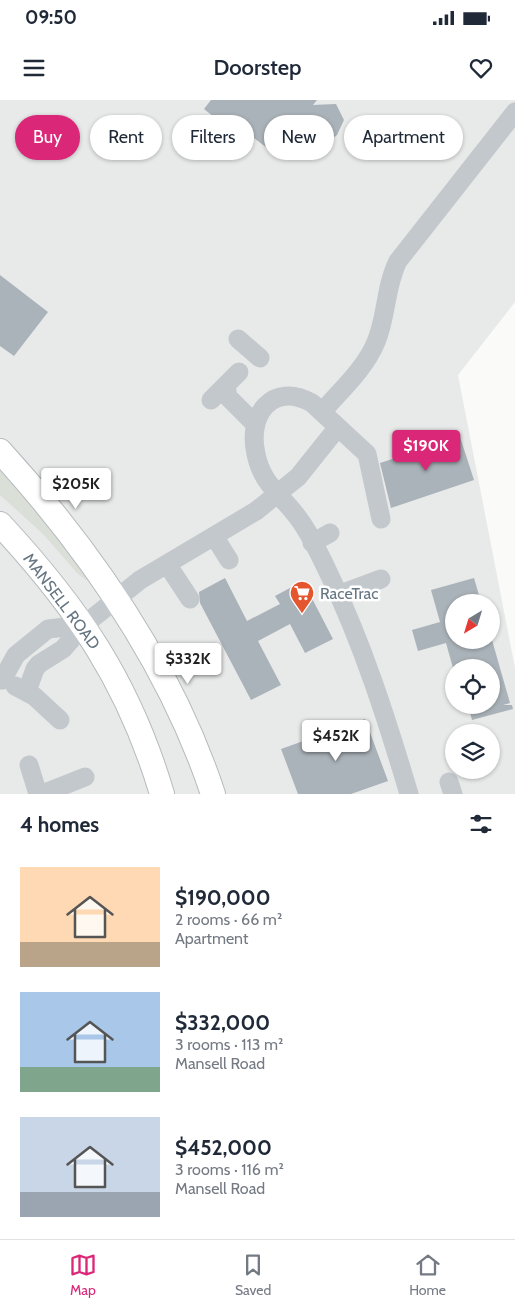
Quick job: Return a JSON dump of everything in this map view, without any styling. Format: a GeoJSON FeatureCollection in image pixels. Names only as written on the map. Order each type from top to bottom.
{"type":"FeatureCollection","features":[{"type":"Feature","properties":{"kind":"main road"},"geometry":{"type":"LineString","coordinates":[[0,451],[75,539],[136,628],[189,727],[213,794]]}},
{"type":"Feature","properties":{"kind":"main road","name":"MANSELL ROAD"},"geometry":{"type":"LineString","coordinates":[[0,524],[28,555],[84,625],[110,667],[133,712],[162,794]]}},
{"type":"Feature","properties":{"kind":"lane"},"geometry":{"type":"LineString","coordinates":[[322,412],[361,367],[376,343],[384,316],[388,289],[398,261],[515,112]]}},
{"type":"Feature","properties":{"kind":"lane"},"geometry":{"type":"LineString","coordinates":[[238,339],[260,358]]}},
{"type":"Feature","properties":{"kind":"lane"},"geometry":{"type":"LineString","coordinates":[[233,379],[236,388],[252,400],[267,405]]}},
{"type":"Feature","properties":{"kind":"lane"},"geometry":{"type":"LineString","coordinates":[[211,400],[233,379]]}},
{"type":"Feature","properties":{"kind":"lane"},"geometry":{"type":"LineString","coordinates":[[233,379],[228,397],[255,424]]}},
{"type":"Feature","properties":{"kind":"lane"},"geometry":{"type":"LineString","coordinates":[[381,519],[367,454],[312,403],[292,395],[281,396],[267,405],[255,424],[254,439],[258,465],[268,484],[300,520],[338,595],[386,718],[408,794]]}},
{"type":"Feature","properties":{"kind":"lane"},"geometry":{"type":"LineString","coordinates":[[27,691],[34,669],[63,649],[84,625],[116,598],[167,564],[256,511],[278,494],[298,477],[338,427]]}},
{"type":"Feature","properties":{"kind":"lane"},"geometry":{"type":"LineString","coordinates":[[312,543],[330,533]]}},
{"type":"Feature","properties":{"kind":"lane"},"geometry":{"type":"LineString","coordinates":[[214,536],[229,560]]}},
{"type":"Feature","properties":{"kind":"lane"},"geometry":{"type":"LineString","coordinates":[[167,564],[190,599]]}},
{"type":"Feature","properties":{"kind":"lane"},"geometry":{"type":"LineString","coordinates":[[338,595],[381,579]]}},
{"type":"Feature","properties":{"kind":"lane"},"geometry":{"type":"LineString","coordinates":[[60,720],[27,691],[1,680],[16,655],[48,629],[84,625]]}},
{"type":"Feature","properties":{"kind":"lane"},"geometry":{"type":"LineString","coordinates":[[29,765],[40,794],[85,777]]}},
{"type":"Feature","properties":{"kind":"shaded area"},"geometry":{"type":"Polygon","coordinates":[[[0,100],[515,100],[515,302],[458,375],[515,668],[515,794],[0,794],[0,100]]]}},
{"type":"Feature","properties":{"kind":"shaded area"},"geometry":{"type":"Polygon","coordinates":[[[0,465],[89,576],[86,580],[78,574],[43,534],[0,495],[0,465]]]}},
{"type":"Feature","properties":{"kind":"building"},"geometry":{"type":"Polygon","coordinates":[[[211,100],[317,100],[313,105],[336,104],[344,120],[334,137],[334,115],[264,115],[264,146],[254,138],[254,115],[212,115],[204,109],[211,100]]]}},
{"type":"Feature","properties":{"kind":"building"},"geometry":{"type":"Polygon","coordinates":[[[0,275],[48,312],[14,356],[0,346],[0,275]]]}},
{"type":"Feature","properties":{"kind":"building"},"geometry":{"type":"Polygon","coordinates":[[[460,437],[474,480],[391,508],[380,463],[460,437]]]}},
{"type":"Feature","properties":{"kind":"building"},"geometry":{"type":"Polygon","coordinates":[[[225,578],[247,621],[280,604],[275,596],[303,581],[333,639],[305,653],[290,624],[258,641],[281,685],[251,700],[200,603],[199,592],[225,578]]]}},
{"type":"Feature","properties":{"kind":"building"},"geometry":{"type":"Polygon","coordinates":[[[474,578],[479,594],[445,594],[445,643],[418,651],[412,630],[440,622],[431,590],[474,578]]]}},
{"type":"Feature","properties":{"kind":"building"},"geometry":{"type":"Polygon","coordinates":[[[448,649],[495,649],[497,659],[450,659],[448,649]]]}},
{"type":"Feature","properties":{"kind":"building"},"geometry":{"type":"Polygon","coordinates":[[[500,668],[510,703],[503,705],[512,705],[513,709],[500,712],[500,668]]]}},
{"type":"Feature","properties":{"kind":"building"},"geometry":{"type":"Polygon","coordinates":[[[470,714],[494,714],[472,720],[470,714]]]}},
{"type":"Feature","properties":{"kind":"building"},"geometry":{"type":"Polygon","coordinates":[[[365,719],[388,781],[351,794],[298,794],[281,749],[365,719]]]}},
{"type":"Feature","properties":{"kind":"place","name":"RaceTrac"},"geometry":{"type":"Point","coordinates":[302,614]}}]}
